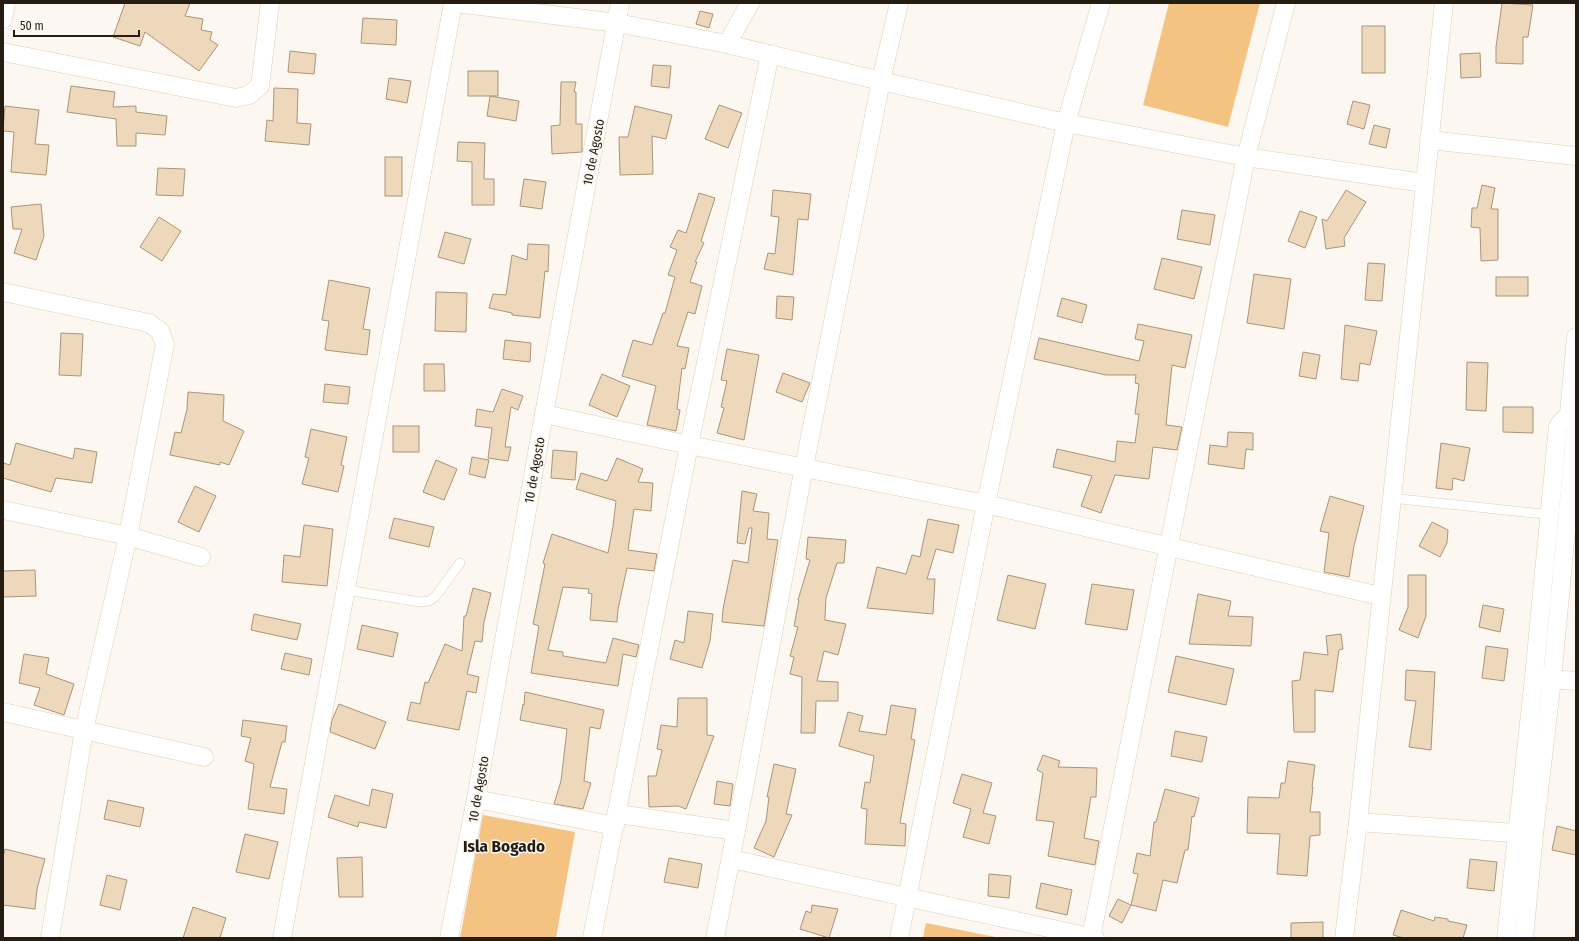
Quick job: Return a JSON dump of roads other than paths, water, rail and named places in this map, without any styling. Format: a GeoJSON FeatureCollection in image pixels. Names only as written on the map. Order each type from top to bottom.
{"type":"FeatureCollection","features":[{"type":"Feature","properties":{"kind":"street"},"geometry":{"type":"LineString","coordinates":[[3,18],[6,3]]}},
{"type":"Feature","properties":{"kind":"street"},"geometry":{"type":"LineString","coordinates":[[3,52],[236,98],[249,95],[260,86],[270,3]]}},
{"type":"Feature","properties":{"kind":"street"},"geometry":{"type":"LineString","coordinates":[[282,938],[454,3],[617,23],[727,44],[1066,123],[1246,157],[1424,183]]}},
{"type":"Feature","properties":{"kind":"street","name":"10 de Agosto"},"geometry":{"type":"LineString","coordinates":[[448,938],[476,799],[544,414],[620,3]]}},
{"type":"Feature","properties":{"kind":"street"},"geometry":{"type":"LineString","coordinates":[[727,44],[750,3]]}},
{"type":"Feature","properties":{"kind":"street"},"geometry":{"type":"LineString","coordinates":[[715,938],[804,467],[881,81],[899,3]]}},
{"type":"Feature","properties":{"kind":"street"},"geometry":{"type":"LineString","coordinates":[[899,938],[986,504],[1066,123],[1101,3]]}},
{"type":"Feature","properties":{"kind":"street"},"geometry":{"type":"LineString","coordinates":[[731,859],[907,896],[1092,938],[1246,157],[1286,3]]}},
{"type":"Feature","properties":{"kind":"street"},"geometry":{"type":"LineString","coordinates":[[1344,938],[1358,822],[1380,596],[1444,3]]}},
{"type":"Feature","properties":{"kind":"street"},"geometry":{"type":"LineString","coordinates":[[592,938],[689,445],[770,54]]}},
{"type":"Feature","properties":{"kind":"street"},"geometry":{"type":"LineString","coordinates":[[1429,140],[1576,156]]}},
{"type":"Feature","properties":{"kind":"street"},"geometry":{"type":"LineString","coordinates":[[3,292],[149,323],[160,331],[165,344],[128,536],[84,730],[50,938]]}},
{"type":"Feature","properties":{"kind":"street"},"geometry":{"type":"LineString","coordinates":[[1506,938],[1526,833],[1552,679],[1558,516],[1558,426],[1572,410],[1576,337]]}},
{"type":"Feature","properties":{"kind":"street"},"geometry":{"type":"LineString","coordinates":[[544,414],[689,445],[986,504],[1380,596]]}},
{"type":"Feature","properties":{"kind":"street"},"geometry":{"type":"LineString","coordinates":[[3,510],[128,536],[201,557]]}},
{"type":"Feature","properties":{"kind":"street"},"geometry":{"type":"LineString","coordinates":[[1524,938],[1526,833],[1534,677],[1558,516]]}},
{"type":"Feature","properties":{"kind":"street"},"geometry":{"type":"LineString","coordinates":[[1534,677],[1576,681]]}},
{"type":"Feature","properties":{"kind":"street"},"geometry":{"type":"LineString","coordinates":[[3,712],[204,757]]}},
{"type":"Feature","properties":{"kind":"street"},"geometry":{"type":"LineString","coordinates":[[476,799],[616,820],[736,831]]}},
{"type":"Feature","properties":{"kind":"street"},"geometry":{"type":"LineString","coordinates":[[1358,822],[1526,833]]}},
{"type":"Feature","properties":{"kind":"lane"},"geometry":{"type":"LineString","coordinates":[[1391,498],[1558,516]]}},
{"type":"Feature","properties":{"kind":"lane"},"geometry":{"type":"LineString","coordinates":[[346,590],[420,602],[429,601],[436,597],[460,562]]}},
{"type":"Feature","properties":{"kind":"district","name":"Isla Bogado"},"geometry":{"type":"Point","coordinates":[504,846]}}]}
